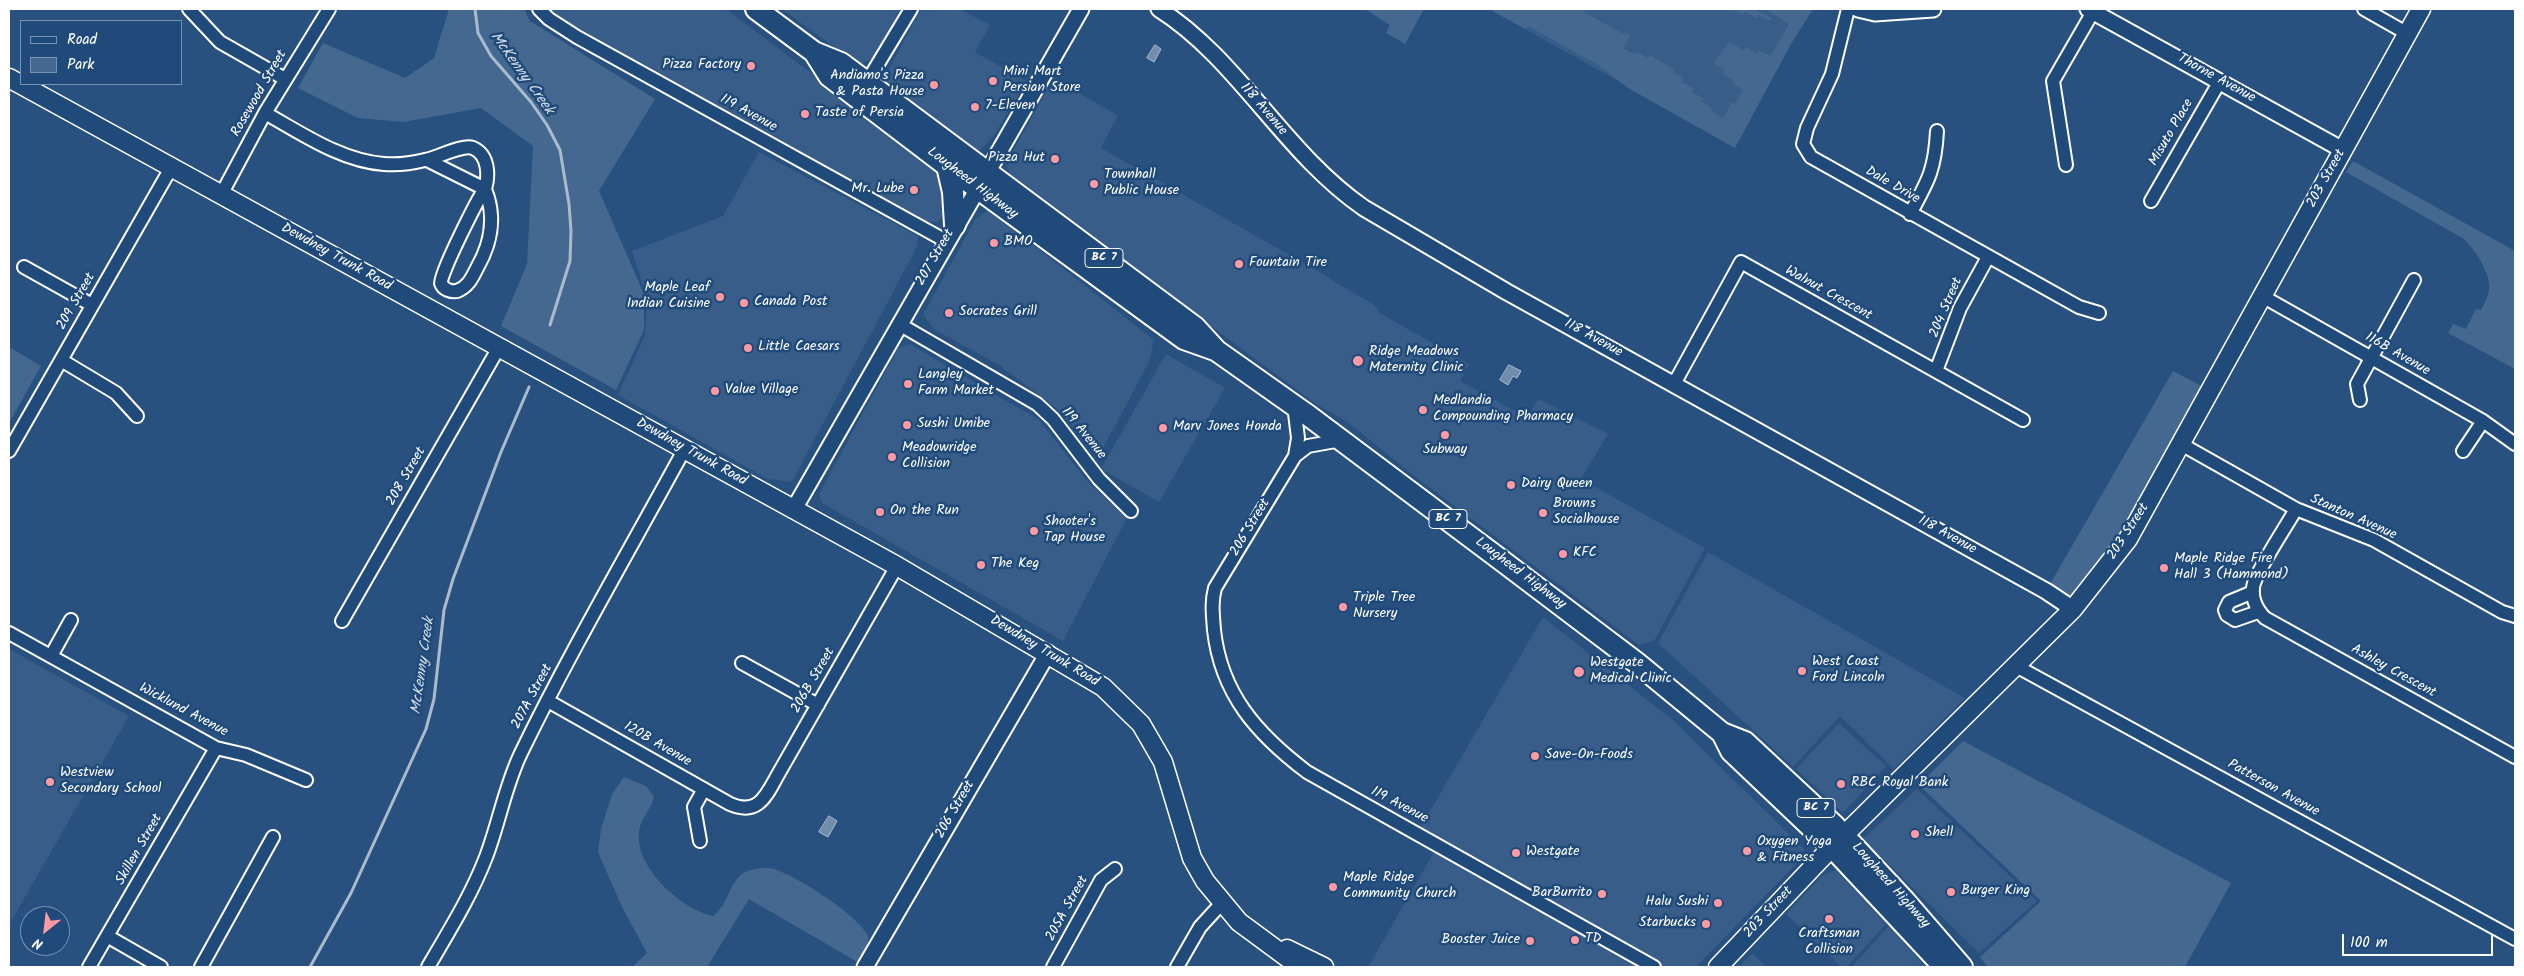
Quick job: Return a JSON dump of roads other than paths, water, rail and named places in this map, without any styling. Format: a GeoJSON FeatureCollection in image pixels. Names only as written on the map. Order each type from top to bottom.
{"type":"FeatureCollection","features":[{"type":"Feature","properties":{"kind":"highway","name":"Lougheed Highway"},"geometry":{"type":"LineString","coordinates":[[756,9],[814,52],[841,63],[867,82],[982,180],[1195,327],[1217,351],[1294,405],[1637,662],[1722,733],[1731,751],[1838,841],[1962,967]]}},
{"type":"Feature","properties":{"kind":"highway","name":"Lougheed Highway"},"geometry":{"type":"LineString","coordinates":[[814,52],[829,76],[947,166],[982,180]]}},
{"type":"Feature","properties":{"kind":"highway"},"geometry":{"type":"LineString","coordinates":[[947,166],[953,192],[951,233]]}},
{"type":"Feature","properties":{"kind":"highway","name":"Lougheed Highway"},"geometry":{"type":"LineString","coordinates":[[1838,841],[1944,967]]}},
{"type":"Feature","properties":{"kind":"main road","name":"203 Street"},"geometry":{"type":"LineString","coordinates":[[1718,967],[1838,841],[2073,609],[2128,539],[2421,9]]}},
{"type":"Feature","properties":{"kind":"main road","name":"Dewdney Trunk Road"},"geometry":{"type":"LineString","coordinates":[[9,78],[20,84]]}},
{"type":"Feature","properties":{"kind":"main road","name":"Dewdney Trunk Road"},"geometry":{"type":"LineString","coordinates":[[22,85],[897,566],[1103,687],[1141,724],[1163,762],[1192,858],[1205,882],[1221,904],[1239,922],[1300,967]]}},
{"type":"Feature","properties":{"kind":"main road","name":"Dewdney Trunk Road"},"geometry":{"type":"LineString","coordinates":[[1261,939],[1324,967]]}},
{"type":"Feature","properties":{"kind":"street"},"geometry":{"type":"LineString","coordinates":[[189,9],[220,42],[285,79]]}},
{"type":"Feature","properties":{"kind":"street","name":"Rosewood Street"},"geometry":{"type":"LineString","coordinates":[[221,195],[265,113],[329,9]]}},
{"type":"Feature","properties":{"kind":"street","name":"119 Avenue"},"geometry":{"type":"LineString","coordinates":[[539,9],[549,19],[577,37],[951,233]]}},
{"type":"Feature","properties":{"kind":"street"},"geometry":{"type":"LineString","coordinates":[[867,82],[911,9]]}},
{"type":"Feature","properties":{"kind":"street","name":"207 Street"},"geometry":{"type":"LineString","coordinates":[[794,510],[1081,9]]}},
{"type":"Feature","properties":{"kind":"street","name":"118 Avenue"},"geometry":{"type":"LineString","coordinates":[[1158,9],[1206,47],[1308,161],[1344,194],[1419,242],[2037,586],[2073,609]]}},
{"type":"Feature","properties":{"kind":"street","name":"Dale Drive"},"geometry":{"type":"LineString","coordinates":[[1848,9],[1832,74],[1807,128],[1803,144],[1811,158],[2079,307],[2098,313]]}},
{"type":"Feature","properties":{"kind":"street"},"geometry":{"type":"LineString","coordinates":[[1858,9],[1875,13],[1933,9]]}},
{"type":"Feature","properties":{"kind":"street"},"geometry":{"type":"LineString","coordinates":[[2364,9],[2408,34]]}},
{"type":"Feature","properties":{"kind":"street"},"geometry":{"type":"LineString","coordinates":[[2066,165],[2053,81],[2091,10]]}},
{"type":"Feature","properties":{"kind":"street","name":"Thorne Avenue"},"geometry":{"type":"LineString","coordinates":[[2091,10],[2343,150]]}},
{"type":"Feature","properties":{"kind":"street","name":"Misuto Place"},"geometry":{"type":"LineString","coordinates":[[2151,201],[2220,81]]}},
{"type":"Feature","properties":{"kind":"street"},"geometry":{"type":"LineString","coordinates":[[265,113],[357,159],[384,164],[427,160],[438,155],[465,148],[473,148],[484,160],[488,179],[485,189],[441,279],[442,286],[452,292],[464,289],[488,249],[491,204],[485,189],[427,160]]}},
{"type":"Feature","properties":{"kind":"street"},"geometry":{"type":"LineString","coordinates":[[1910,214],[1930,177],[1936,132]]}},
{"type":"Feature","properties":{"kind":"street","name":"209 Street"},"geometry":{"type":"LineString","coordinates":[[9,451],[170,168]]}},
{"type":"Feature","properties":{"kind":"street","name":"204 Street"},"geometry":{"type":"LineString","coordinates":[[1936,371],[1960,308],[1988,257]]}},
{"type":"Feature","properties":{"kind":"street","name":"Walnut Crescent"},"geometry":{"type":"LineString","coordinates":[[1674,384],[1740,262],[2023,420]]}},
{"type":"Feature","properties":{"kind":"street"},"geometry":{"type":"LineString","coordinates":[[24,267],[92,305]]}},
{"type":"Feature","properties":{"kind":"street"},"geometry":{"type":"LineString","coordinates":[[2360,400],[2357,384],[2370,357],[2414,280]]}},
{"type":"Feature","properties":{"kind":"street","name":"116B Avenue"},"geometry":{"type":"LineString","coordinates":[[2262,296],[2483,422],[2515,444]]}},
{"type":"Feature","properties":{"kind":"street","name":"119 Avenue"},"geometry":{"type":"LineString","coordinates":[[899,324],[1037,404],[1053,419],[1100,479],[1132,511]]}},
{"type":"Feature","properties":{"kind":"street","name":"208 Street"},"geometry":{"type":"LineString","coordinates":[[342,621],[498,348]]}},
{"type":"Feature","properties":{"kind":"street"},"geometry":{"type":"LineString","coordinates":[[61,360],[116,393],[137,416]]}},
{"type":"Feature","properties":{"kind":"street","name":"206 Street"},"geometry":{"type":"LineString","coordinates":[[1212,603],[1215,588],[1294,456],[1298,438],[1294,405]]}},
{"type":"Feature","properties":{"kind":"street"},"geometry":{"type":"LineString","coordinates":[[2463,450],[2483,422]]}},
{"type":"Feature","properties":{"kind":"street"},"geometry":{"type":"LineString","coordinates":[[1294,456],[1308,446],[1341,440]]}},
{"type":"Feature","properties":{"kind":"street","name":"Stanton Avenue"},"geometry":{"type":"LineString","coordinates":[[2181,444],[2296,509],[2374,540],[2502,612],[2515,616]]}},
{"type":"Feature","properties":{"kind":"street","name":"207A Street"},"geometry":{"type":"LineString","coordinates":[[428,967],[478,876],[493,839],[513,772],[548,701],[684,450]]}},
{"type":"Feature","properties":{"kind":"street"},"geometry":{"type":"LineString","coordinates":[[2253,592],[2229,602],[2226,615],[2235,620],[2258,612],[2253,601],[2254,584],[2296,509]]}},
{"type":"Feature","properties":{"kind":"street","name":"206B Street"},"geometry":{"type":"LineString","coordinates":[[752,808],[764,798],[897,566]]}},
{"type":"Feature","properties":{"kind":"street","name":"119 Avenue"},"geometry":{"type":"LineString","coordinates":[[1212,603],[1216,647],[1230,691],[1250,719],[1292,761],[1329,786],[1436,843],[1654,967]]}},
{"type":"Feature","properties":{"kind":"street","name":"Ashley Crescent"},"geometry":{"type":"LineString","coordinates":[[2258,612],[2264,618],[2515,756]]}},
{"type":"Feature","properties":{"kind":"street"},"geometry":{"type":"LineString","coordinates":[[51,656],[71,620]]}},
{"type":"Feature","properties":{"kind":"street","name":"Wicklund Avenue"},"geometry":{"type":"LineString","coordinates":[[9,633],[216,748],[246,755],[306,780]]}},
{"type":"Feature","properties":{"kind":"street","name":"206 Street"},"geometry":{"type":"LineString","coordinates":[[865,967],[1048,653]]}},
{"type":"Feature","properties":{"kind":"street"},"geometry":{"type":"LineString","coordinates":[[742,663],[818,705]]}},
{"type":"Feature","properties":{"kind":"street","name":"Patterson Avenue"},"geometry":{"type":"LineString","coordinates":[[2016,666],[2515,938]]}},
{"type":"Feature","properties":{"kind":"street","name":"120B Avenue"},"geometry":{"type":"LineString","coordinates":[[548,701],[738,808],[752,808]]}},
{"type":"Feature","properties":{"kind":"street","name":"Skillen Street"},"geometry":{"type":"LineString","coordinates":[[89,967],[216,748]]}},
{"type":"Feature","properties":{"kind":"street"},"geometry":{"type":"LineString","coordinates":[[700,841],[694,807],[704,789]]}},
{"type":"Feature","properties":{"kind":"street"},"geometry":{"type":"LineString","coordinates":[[201,967],[273,837]]}},
{"type":"Feature","properties":{"kind":"street","name":"205A Street"},"geometry":{"type":"LineString","coordinates":[[1053,967],[1100,880],[1114,869]]}},
{"type":"Feature","properties":{"kind":"street"},"geometry":{"type":"LineString","coordinates":[[1177,967],[1200,927],[1221,904]]}},
{"type":"Feature","properties":{"kind":"street"},"geometry":{"type":"LineString","coordinates":[[107,936],[161,967]]}},
{"type":"Feature","properties":{"kind":"waterway","name":"McKenny Creek"},"geometry":{"type":"LineString","coordinates":[[475,9],[478,33],[491,56],[531,102],[547,125],[560,150],[569,204],[571,231],[570,261],[550,325]]}},
{"type":"Feature","properties":{"kind":"waterway","name":"McKenny Creek"},"geometry":{"type":"LineString","coordinates":[[310,967],[351,893],[426,729],[434,699],[444,610],[453,579],[501,452],[529,387]]}},
{"type":"Feature","properties":{"kind":"place","name":"Pizza Factory"},"geometry":{"type":"Point","coordinates":[751,66]}},
{"type":"Feature","properties":{"kind":"place","name":"Mini Mart Persian Store"},"geometry":{"type":"Point","coordinates":[993,81]}},
{"type":"Feature","properties":{"kind":"place","name":"Andiamo's Pizza & Pasta House"},"geometry":{"type":"Point","coordinates":[934,85]}},
{"type":"Feature","properties":{"kind":"place","name":"7-Eleven"},"geometry":{"type":"Point","coordinates":[975,107]}},
{"type":"Feature","properties":{"kind":"place","name":"Taste of Persia"},"geometry":{"type":"Point","coordinates":[805,114]}},
{"type":"Feature","properties":{"kind":"place","name":"Pizza Hut"},"geometry":{"type":"Point","coordinates":[1055,159]}},
{"type":"Feature","properties":{"kind":"place","name":"Townhall Public House"},"geometry":{"type":"Point","coordinates":[1094,184]}},
{"type":"Feature","properties":{"kind":"place","name":"Mr. Lube"},"geometry":{"type":"Point","coordinates":[914,190]}},
{"type":"Feature","properties":{"kind":"place","name":"BMO"},"geometry":{"type":"Point","coordinates":[994,243]}},
{"type":"Feature","properties":{"kind":"place","name":"Fountain Tire"},"geometry":{"type":"Point","coordinates":[1239,264]}},
{"type":"Feature","properties":{"kind":"place","name":"Maple Leaf Indian Cuisine"},"geometry":{"type":"Point","coordinates":[720,297]}},
{"type":"Feature","properties":{"kind":"place","name":"Canada Post"},"geometry":{"type":"Point","coordinates":[744,303]}},
{"type":"Feature","properties":{"kind":"place","name":"Socrates Grill"},"geometry":{"type":"Point","coordinates":[949,313]}},
{"type":"Feature","properties":{"kind":"place","name":"Little Caesars"},"geometry":{"type":"Point","coordinates":[748,348]}},
{"type":"Feature","properties":{"kind":"place","name":"Ridge Meadows Maternity Clinic"},"geometry":{"type":"Point","coordinates":[1358,361]}},
{"type":"Feature","properties":{"kind":"place","name":"Langley Farm Market"},"geometry":{"type":"Point","coordinates":[908,384]}},
{"type":"Feature","properties":{"kind":"place","name":"Value Village"},"geometry":{"type":"Point","coordinates":[715,391]}},
{"type":"Feature","properties":{"kind":"place","name":"Medlandia Compounding Pharmacy"},"geometry":{"type":"Point","coordinates":[1423,410]}},
{"type":"Feature","properties":{"kind":"place","name":"Sushi Umibe"},"geometry":{"type":"Point","coordinates":[907,425]}},
{"type":"Feature","properties":{"kind":"place","name":"Marv Jones Honda"},"geometry":{"type":"Point","coordinates":[1163,428]}},
{"type":"Feature","properties":{"kind":"place","name":"Subway"},"geometry":{"type":"Point","coordinates":[1445,435]}},
{"type":"Feature","properties":{"kind":"place","name":"Meadowridge Collision"},"geometry":{"type":"Point","coordinates":[892,457]}},
{"type":"Feature","properties":{"kind":"place","name":"Dairy Queen"},"geometry":{"type":"Point","coordinates":[1511,485]}},
{"type":"Feature","properties":{"kind":"place","name":"On the Run"},"geometry":{"type":"Point","coordinates":[880,512]}},
{"type":"Feature","properties":{"kind":"place","name":"Browns Socialhouse"},"geometry":{"type":"Point","coordinates":[1543,513]}},
{"type":"Feature","properties":{"kind":"place","name":"Shooter's Tap House"},"geometry":{"type":"Point","coordinates":[1034,531]}},
{"type":"Feature","properties":{"kind":"place","name":"KFC"},"geometry":{"type":"Point","coordinates":[1563,554]}},
{"type":"Feature","properties":{"kind":"place","name":"The Keg"},"geometry":{"type":"Point","coordinates":[981,565]}},
{"type":"Feature","properties":{"kind":"place","name":"Maple Ridge Fire Hall 3 (Hammond)"},"geometry":{"type":"Point","coordinates":[2164,568]}},
{"type":"Feature","properties":{"kind":"place","name":"Triple Tree Nursery"},"geometry":{"type":"Point","coordinates":[1343,607]}},
{"type":"Feature","properties":{"kind":"place","name":"West Coast Ford Lincoln"},"geometry":{"type":"Point","coordinates":[1802,671]}},
{"type":"Feature","properties":{"kind":"place","name":"Westgate Medical Clinic"},"geometry":{"type":"Point","coordinates":[1579,672]}},
{"type":"Feature","properties":{"kind":"place","name":"Save-On-Foods"},"geometry":{"type":"Point","coordinates":[1535,756]}},
{"type":"Feature","properties":{"kind":"place","name":"Westview Secondary School"},"geometry":{"type":"Point","coordinates":[50,782]}},
{"type":"Feature","properties":{"kind":"place","name":"RBC Royal Bank"},"geometry":{"type":"Point","coordinates":[1841,784]}},
{"type":"Feature","properties":{"kind":"place","name":"Shell"},"geometry":{"type":"Point","coordinates":[1915,834]}},
{"type":"Feature","properties":{"kind":"place","name":"Oxygen Yoga & Fitness"},"geometry":{"type":"Point","coordinates":[1747,851]}},
{"type":"Feature","properties":{"kind":"place","name":"Westgate"},"geometry":{"type":"Point","coordinates":[1516,853]}},
{"type":"Feature","properties":{"kind":"place","name":"Maple Ridge Community Church"},"geometry":{"type":"Point","coordinates":[1333,887]}},
{"type":"Feature","properties":{"kind":"place","name":"Burger King"},"geometry":{"type":"Point","coordinates":[1951,892]}},
{"type":"Feature","properties":{"kind":"place","name":"BarBurrito"},"geometry":{"type":"Point","coordinates":[1602,894]}},
{"type":"Feature","properties":{"kind":"place","name":"Halu Sushi"},"geometry":{"type":"Point","coordinates":[1718,903]}},
{"type":"Feature","properties":{"kind":"place","name":"Craftsman Collision"},"geometry":{"type":"Point","coordinates":[1829,919]}},
{"type":"Feature","properties":{"kind":"place","name":"Starbucks"},"geometry":{"type":"Point","coordinates":[1706,924]}},
{"type":"Feature","properties":{"kind":"place","name":"TD"},"geometry":{"type":"Point","coordinates":[1575,940]}},
{"type":"Feature","properties":{"kind":"place","name":"Booster Juice"},"geometry":{"type":"Point","coordinates":[1530,941]}}]}
